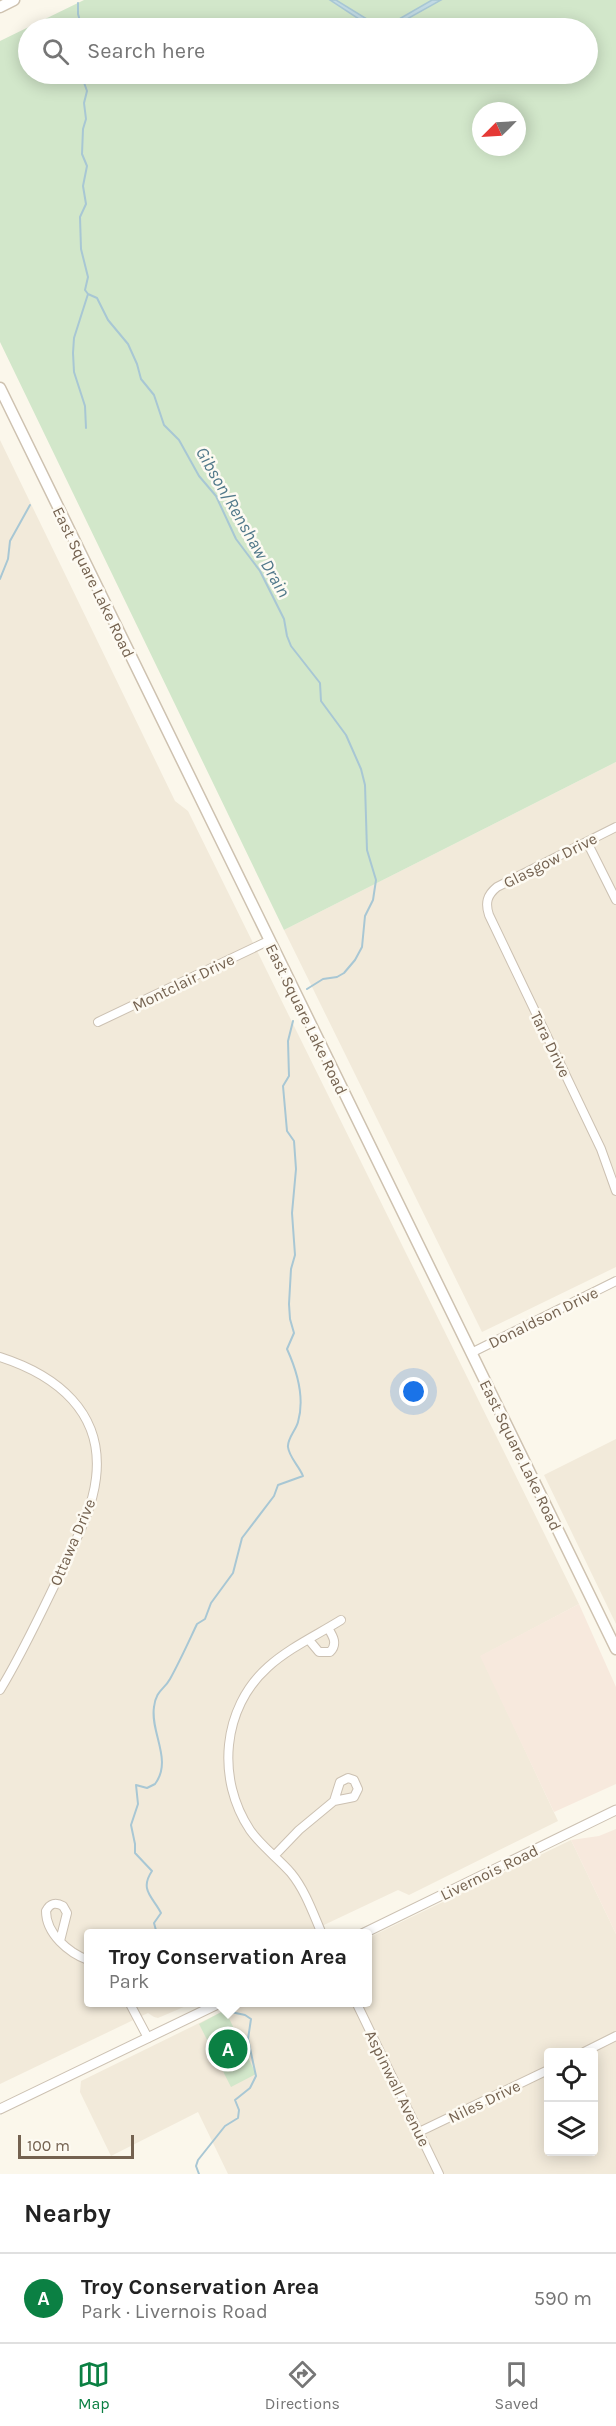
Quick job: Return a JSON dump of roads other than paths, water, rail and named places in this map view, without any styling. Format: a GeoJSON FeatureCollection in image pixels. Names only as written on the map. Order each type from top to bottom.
{"type":"FeatureCollection","features":[{"type":"Feature","properties":{"kind":"main road"},"geometry":{"type":"LineString","coordinates":[[0,7],[14,0]]}},
{"type":"Feature","properties":{"kind":"main road","name":"East Square Lake Road"},"geometry":{"type":"LineString","coordinates":[[0,388],[268,941],[616,1648]]}},
{"type":"Feature","properties":{"kind":"street","name":"Glasgow Drive"},"geometry":{"type":"LineString","coordinates":[[488,898],[497,887],[616,827]]}},
{"type":"Feature","properties":{"kind":"street"},"geometry":{"type":"LineString","coordinates":[[587,842],[616,900]]}},
{"type":"Feature","properties":{"kind":"street","name":"Tara Drive"},"geometry":{"type":"LineString","coordinates":[[488,898],[489,915],[601,1149],[616,1191]]}},
{"type":"Feature","properties":{"kind":"street","name":"Montclair Drive"},"geometry":{"type":"LineString","coordinates":[[98,1022],[268,941]]}},
{"type":"Feature","properties":{"kind":"street","name":"Donaldson Drive"},"geometry":{"type":"LineString","coordinates":[[471,1353],[616,1281]]}},
{"type":"Feature","properties":{"kind":"street","name":"Ottawa Drive"},"geometry":{"type":"LineString","coordinates":[[0,1357],[46,1377],[74,1400],[90,1428],[97,1466],[93,1493],[79,1533],[26,1644],[0,1690]]}},
{"type":"Feature","properties":{"kind":"street"},"geometry":{"type":"LineString","coordinates":[[320,1929],[297,1882],[251,1831],[242,1814],[230,1773],[230,1735],[236,1713],[251,1685],[270,1665],[340,1620]]}},
{"type":"Feature","properties":{"kind":"street"},"geometry":{"type":"LineString","coordinates":[[309,1640],[319,1652],[330,1652],[334,1647],[334,1641],[328,1628]]}},
{"type":"Feature","properties":{"kind":"street"},"geometry":{"type":"LineString","coordinates":[[274,1856],[306,1824],[334,1801]]}},
{"type":"Feature","properties":{"kind":"street","name":"Livernois Road"},"geometry":{"type":"LineString","coordinates":[[372,1929],[616,1810]]}},
{"type":"Feature","properties":{"kind":"street"},"geometry":{"type":"LineString","coordinates":[[60,1941],[71,1953],[84,1958]]}},
{"type":"Feature","properties":{"kind":"street"},"geometry":{"type":"LineString","coordinates":[[132,2007],[148,2038]]}},
{"type":"Feature","properties":{"kind":"street"},"geometry":{"type":"LineString","coordinates":[[0,2109],[212,2007]]}},
{"type":"Feature","properties":{"kind":"street","name":"Aspinwall Avenue"},"geometry":{"type":"LineString","coordinates":[[358,2007],[440,2174]]}},
{"type":"Feature","properties":{"kind":"street"},"geometry":{"type":"LineString","coordinates":[[592,2048],[616,2036]]}},
{"type":"Feature","properties":{"kind":"street","name":"Niles Drive"},"geometry":{"type":"LineString","coordinates":[[419,2132],[544,2072]]}},
{"type":"Feature","properties":{"kind":"water"},"geometry":{"type":"Polygon","coordinates":[[[330,0],[336,0],[365,18],[357,18],[330,0]]]}},
{"type":"Feature","properties":{"kind":"water"},"geometry":{"type":"Polygon","coordinates":[[[432,0],[441,0],[409,18],[401,18],[432,0]]]}},
{"type":"Feature","properties":{"kind":"waterway"},"geometry":{"type":"LineString","coordinates":[[78,3],[79,18]]}},
{"type":"Feature","properties":{"kind":"waterway"},"geometry":{"type":"LineString","coordinates":[[85,84],[87,91],[84,103],[86,119],[83,129],[82,154],[87,166],[83,186],[86,204],[80,217],[81,249],[88,277],[85,290],[88,294],[74,338],[73,353],[74,372],[85,406],[86,428]]}},
{"type":"Feature","properties":{"kind":"waterway","name":"Gibson/Renshaw Drain"},"geometry":{"type":"LineString","coordinates":[[88,294],[97,298],[108,320],[128,344],[141,379],[154,395],[164,425],[179,440],[199,476],[216,496],[236,539],[260,571],[284,619],[291,646],[320,683],[321,701],[346,735],[361,769],[365,785],[367,850],[376,880],[373,900],[365,916],[362,947],[344,973],[337,977],[323,979],[307,989]]}},
{"type":"Feature","properties":{"kind":"waterway"},"geometry":{"type":"LineString","coordinates":[[0,579],[8,559],[10,541],[30,505]]}},
{"type":"Feature","properties":{"kind":"waterway","name":"Gibson/Renshaw Drain"},"geometry":{"type":"LineString","coordinates":[[156,1929],[154,1923],[161,1913],[147,1888],[148,1878],[152,1871],[135,1853],[131,1825],[138,1804],[136,1785],[147,1788],[155,1784],[162,1766],[155,1727],[155,1701],[168,1683],[197,1624],[205,1619],[211,1603],[233,1573],[242,1538],[274,1496],[278,1485],[303,1476],[288,1447],[298,1422],[301,1404],[297,1375],[287,1349],[294,1333],[289,1304],[291,1269],[295,1255],[292,1213],[296,1169],[294,1141],[287,1131],[283,1086],[289,1076],[288,1041],[293,1021]]}},
{"type":"Feature","properties":{"kind":"waterway","name":"Gibson/Renshaw Drain"},"geometry":{"type":"LineString","coordinates":[[199,2174],[196,2166],[198,2160],[225,2126],[238,2118],[239,2110],[235,2100],[250,2088],[256,2076],[248,2039],[251,2019],[231,2012]]}},
{"type":"Feature","properties":{"kind":"place","name":"Troy Conservation Area"},"geometry":{"type":"Point","coordinates":[228,2049]}}]}
